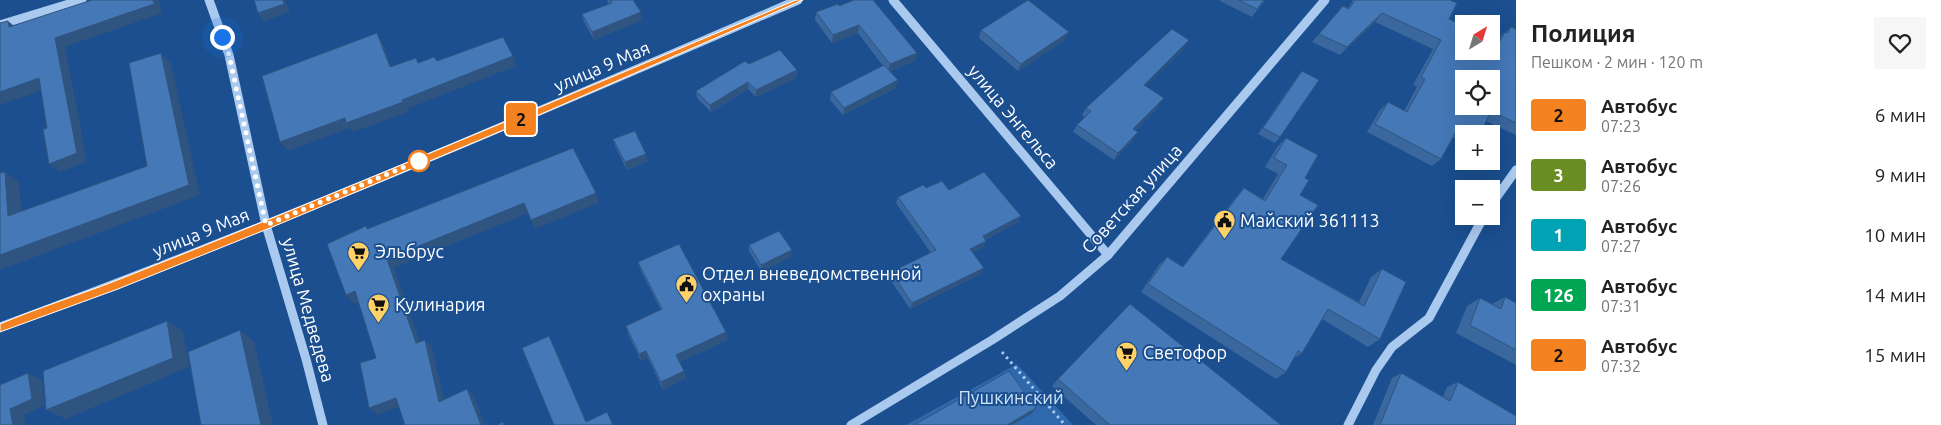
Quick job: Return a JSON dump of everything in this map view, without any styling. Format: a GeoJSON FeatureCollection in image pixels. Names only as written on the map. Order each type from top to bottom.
{"type":"FeatureCollection","features":[{"type":"Feature","properties":{"kind":"street"},"geometry":{"type":"LineString","coordinates":[[0,25],[82,0]]}},
{"type":"Feature","properties":{"kind":"street","name":"улица Медведева"},"geometry":{"type":"LineString","coordinates":[[209,0],[229,55],[266,225],[306,359],[323,425]]}},
{"type":"Feature","properties":{"kind":"street","name":"улица 9 Мая"},"geometry":{"type":"LineString","coordinates":[[0,327],[115,286],[266,225],[531,115],[798,0]]}},
{"type":"Feature","properties":{"kind":"street","name":"улица Энгельса"},"geometry":{"type":"LineString","coordinates":[[893,0],[1108,255]]}},
{"type":"Feature","properties":{"kind":"street","name":"Советская улица"},"geometry":{"type":"LineString","coordinates":[[851,425],[992,340],[1060,296],[1108,255],[1325,0]]}},
{"type":"Feature","properties":{"kind":"street"},"geometry":{"type":"LineString","coordinates":[[1500,193],[1516,170]]}},
{"type":"Feature","properties":{"kind":"street"},"geometry":{"type":"LineString","coordinates":[[1348,425],[1376,370],[1392,347],[1429,318],[1479,225]]}},
{"type":"Feature","properties":{"kind":"path"},"geometry":{"type":"LineString","coordinates":[[992,340],[1065,425]]}},
{"type":"Feature","properties":{"kind":"green space","name":"Пушкинский"},"geometry":{"type":"Polygon","coordinates":[[[1017,364],[1073,425],[906,425],[1017,364]]]}},
{"type":"Feature","properties":{"kind":"building"},"geometry":{"type":"Polygon","coordinates":[[[92,0],[153,0],[154,4],[55,38],[77,153],[49,164],[43,129],[47,128],[39,78],[0,92],[0,23],[8,21],[9,27],[92,0]]]}},
{"type":"Feature","properties":{"kind":"building"},"geometry":{"type":"Polygon","coordinates":[[[254,0],[283,0],[284,4],[258,13],[254,0]]]}},
{"type":"Feature","properties":{"kind":"building"},"geometry":{"type":"Polygon","coordinates":[[[610,0],[633,0],[641,12],[592,32],[582,14],[612,3],[610,0]]]}},
{"type":"Feature","properties":{"kind":"building"},"geometry":{"type":"Polygon","coordinates":[[[854,0],[873,0],[917,53],[890,64],[859,25],[833,35],[816,12],[854,0]]]}},
{"type":"Feature","properties":{"kind":"building"},"geometry":{"type":"Polygon","coordinates":[[[1028,0],[1069,32],[1021,64],[981,30],[1028,0]]]}},
{"type":"Feature","properties":{"kind":"building"},"geometry":{"type":"Polygon","coordinates":[[[1239,0],[1264,0],[1257,9],[1239,0]]]}},
{"type":"Feature","properties":{"kind":"building"},"geometry":{"type":"Polygon","coordinates":[[[1355,0],[1450,0],[1457,3],[1449,19],[1455,22],[1455,60],[1500,60],[1500,41],[1505,32],[1508,33],[1511,27],[1516,29],[1516,123],[1499,115],[1500,70],[1455,70],[1455,115],[1489,115],[1484,125],[1455,125],[1455,133],[1441,159],[1375,124],[1388,102],[1407,112],[1425,79],[1421,77],[1441,40],[1382,13],[1347,47],[1319,34],[1343,6],[1349,9],[1355,0]]]}},
{"type":"Feature","properties":{"kind":"building"},"geometry":{"type":"Polygon","coordinates":[[[1172,29],[1189,40],[1144,85],[1164,98],[1133,129],[1138,132],[1118,153],[1077,125],[1091,111],[1086,108],[1172,29]]]}},
{"type":"Feature","properties":{"kind":"building"},"geometry":{"type":"Polygon","coordinates":[[[377,33],[390,67],[416,58],[418,63],[434,57],[437,61],[503,37],[513,56],[402,100],[403,102],[346,123],[345,118],[280,142],[262,76],[377,33]]]}},
{"type":"Feature","properties":{"kind":"building"},"geometry":{"type":"Polygon","coordinates":[[[780,50],[797,70],[756,90],[748,82],[710,105],[696,91],[745,61],[749,64],[780,50]]]}},
{"type":"Feature","properties":{"kind":"building"},"geometry":{"type":"Polygon","coordinates":[[[161,53],[189,185],[0,255],[0,173],[5,172],[8,216],[147,166],[129,63],[161,53]]]}},
{"type":"Feature","properties":{"kind":"building"},"geometry":{"type":"Polygon","coordinates":[[[884,65],[898,80],[844,108],[831,92],[884,65]]]}},
{"type":"Feature","properties":{"kind":"building"},"geometry":{"type":"Polygon","coordinates":[[[1302,71],[1319,80],[1280,137],[1263,128],[1302,71]]]}},
{"type":"Feature","properties":{"kind":"building"},"geometry":{"type":"Polygon","coordinates":[[[635,131],[646,154],[625,162],[613,139],[635,131]]]}},
{"type":"Feature","properties":{"kind":"building"},"geometry":{"type":"Polygon","coordinates":[[[1286,138],[1318,155],[1305,178],[1309,180],[1300,195],[1318,205],[1281,259],[1364,306],[1382,269],[1406,282],[1380,339],[1328,309],[1302,353],[1298,351],[1286,372],[1148,284],[1167,257],[1183,267],[1244,188],[1265,201],[1287,165],[1274,158],[1286,138]]]}},
{"type":"Feature","properties":{"kind":"building"},"geometry":{"type":"Polygon","coordinates":[[[573,148],[596,193],[531,220],[524,203],[387,259],[416,343],[425,340],[439,402],[467,389],[481,425],[405,425],[396,398],[369,408],[360,363],[376,358],[355,291],[346,295],[327,244],[366,226],[367,229],[573,148]]]}},
{"type":"Feature","properties":{"kind":"building"},"geometry":{"type":"Polygon","coordinates":[[[984,172],[1021,216],[983,236],[986,241],[970,249],[984,268],[912,303],[891,272],[936,250],[898,197],[923,185],[926,188],[942,181],[949,190],[984,172]]]}},
{"type":"Feature","properties":{"kind":"building"},"geometry":{"type":"Polygon","coordinates":[[[779,231],[792,250],[761,265],[749,245],[779,231]]]}},
{"type":"Feature","properties":{"kind":"building"},"geometry":{"type":"Polygon","coordinates":[[[679,244],[726,332],[676,355],[684,371],[661,382],[646,351],[639,354],[626,326],[662,309],[638,262],[679,244]]]}},
{"type":"Feature","properties":{"kind":"building"},"geometry":{"type":"Polygon","coordinates":[[[1505,297],[1516,303],[1516,350],[1470,325],[1480,298],[1501,309],[1505,297]]]}},
{"type":"Feature","properties":{"kind":"building"},"geometry":{"type":"Polygon","coordinates":[[[1130,304],[1281,425],[1110,425],[1058,379],[1130,304]]]}},
{"type":"Feature","properties":{"kind":"building"},"geometry":{"type":"Polygon","coordinates":[[[167,321],[173,358],[46,410],[43,371],[167,321]]]}},
{"type":"Feature","properties":{"kind":"building"},"geometry":{"type":"Polygon","coordinates":[[[240,330],[261,425],[201,425],[188,352],[240,330]]]}},
{"type":"Feature","properties":{"kind":"building"},"geometry":{"type":"Polygon","coordinates":[[[549,336],[586,422],[607,412],[613,425],[554,425],[522,348],[549,336]]]}},
{"type":"Feature","properties":{"kind":"building","name":"Пушкинский"},"geometry":{"type":"Polygon","coordinates":[[[1009,371],[1036,408],[1007,425],[914,425],[1009,371]]]}},
{"type":"Feature","properties":{"kind":"building"},"geometry":{"type":"Polygon","coordinates":[[[28,373],[32,399],[10,409],[13,425],[0,425],[0,385],[28,373]]]}},
{"type":"Feature","properties":{"kind":"building"},"geometry":{"type":"Polygon","coordinates":[[[1401,373],[1450,401],[1458,382],[1516,416],[1516,425],[1380,425],[1401,373]]]}},
{"type":"Feature","properties":{"kind":"bus line","name":"2"},"geometry":{"type":"LineString","coordinates":[[0,327],[115,286],[266,225],[522,119],[799,0]]}},
{"type":"Feature","properties":{"kind":"place","name":"Майский 361113"},"geometry":{"type":"Point","coordinates":[1224,240]}},
{"type":"Feature","properties":{"kind":"place","name":"Эльбрус"},"geometry":{"type":"Point","coordinates":[359,271]}},
{"type":"Feature","properties":{"kind":"place","name":"Отдел вневедомственной охраны"},"geometry":{"type":"Point","coordinates":[686,303]}},
{"type":"Feature","properties":{"kind":"place","name":"Кулинария"},"geometry":{"type":"Point","coordinates":[379,324]}},
{"type":"Feature","properties":{"kind":"place","name":"Светофор"},"geometry":{"type":"Point","coordinates":[1127,372]}},
{"type":"Feature","properties":{"kind":"route"},"geometry":{"type":"LineString","coordinates":[[222,37],[229,55],[266,225],[419,161]]}}]}
